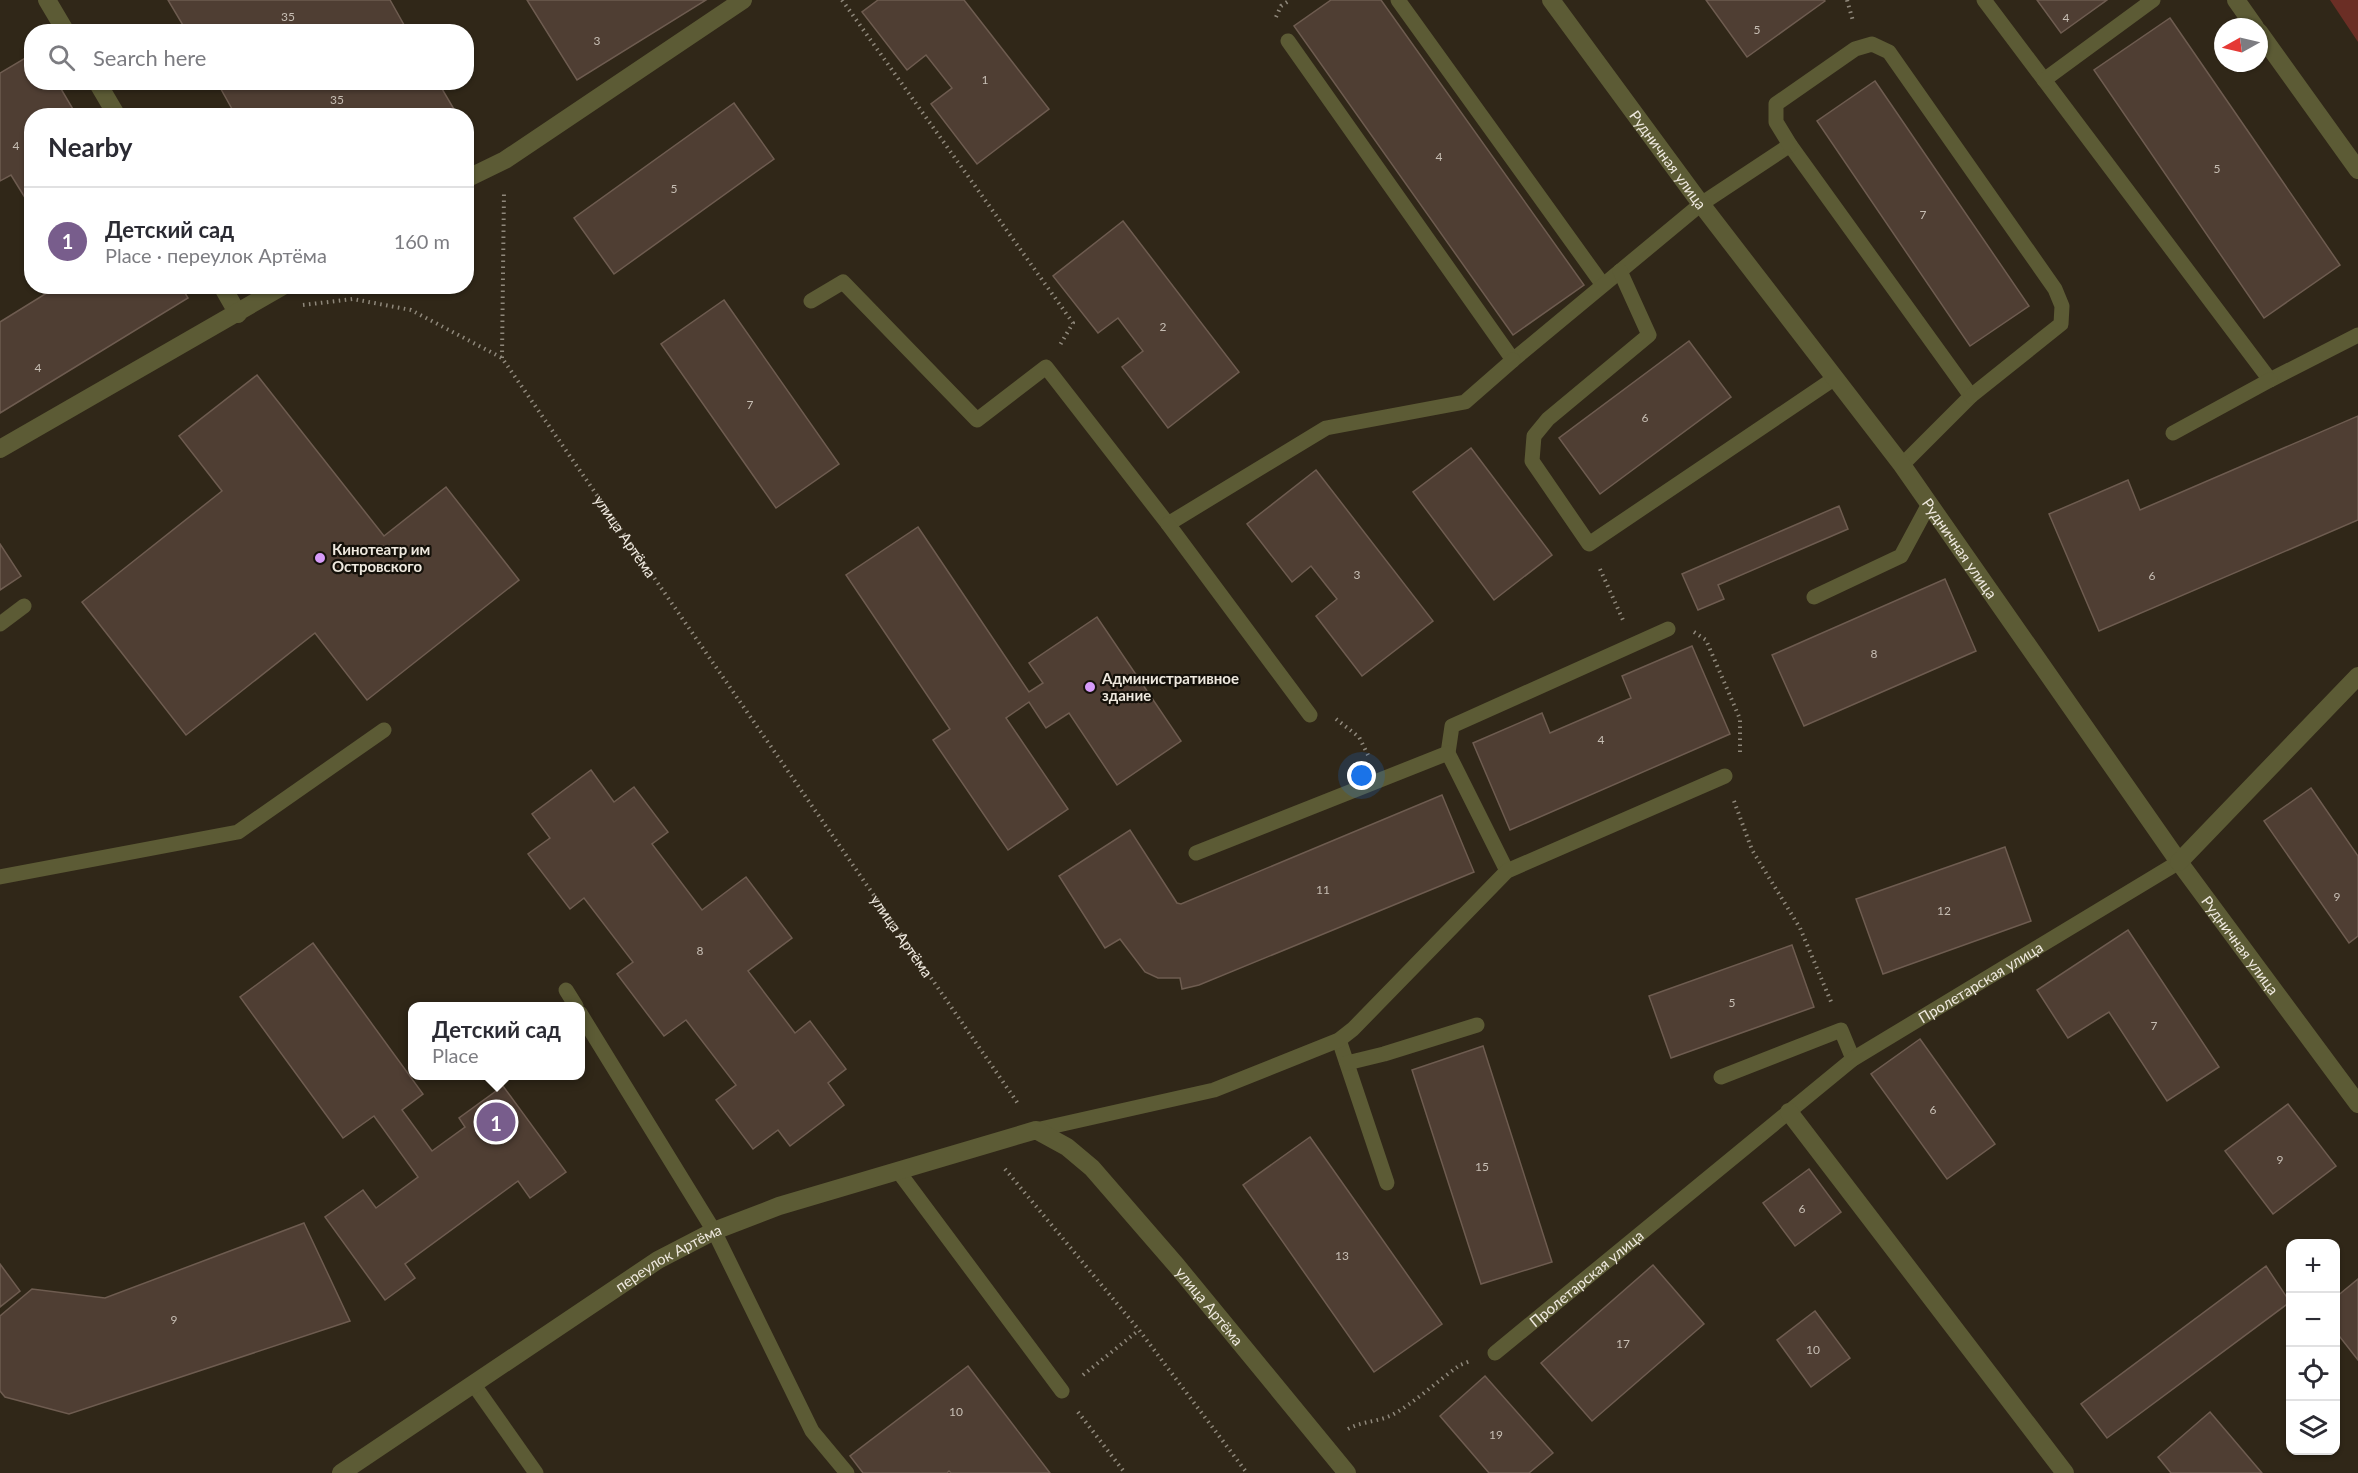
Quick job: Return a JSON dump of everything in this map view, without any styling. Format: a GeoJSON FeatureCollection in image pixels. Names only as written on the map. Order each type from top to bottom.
{"type":"FeatureCollection","features":[{"type":"Feature","properties":{"kind":"street"},"geometry":{"type":"LineString","coordinates":[[47,0],[61,24]]}},
{"type":"Feature","properties":{"kind":"street"},"geometry":{"type":"LineString","coordinates":[[474,175],[505,160],[743,0]]}},
{"type":"Feature","properties":{"kind":"street","name":"Рудничная улица"},"geometry":{"type":"LineString","coordinates":[[1551,0],[1701,204],[1902,465],[2179,862],[2358,1104]]}},
{"type":"Feature","properties":{"kind":"street"},"geometry":{"type":"LineString","coordinates":[[2236,0],[2249,18]]}},
{"type":"Feature","properties":{"kind":"street"},"geometry":{"type":"LineString","coordinates":[[2268,45],[2358,170]]}},
{"type":"Feature","properties":{"kind":"street"},"geometry":{"type":"LineString","coordinates":[[102,90],[112,108]]}},
{"type":"Feature","properties":{"kind":"street"},"geometry":{"type":"LineString","coordinates":[[227,294],[238,314]]}},
{"type":"Feature","properties":{"kind":"street"},"geometry":{"type":"LineString","coordinates":[[0,449],[270,294]]}},
{"type":"Feature","properties":{"kind":"street"},"geometry":{"type":"LineString","coordinates":[[2179,862],[2358,676]]}},
{"type":"Feature","properties":{"kind":"street"},"geometry":{"type":"LineString","coordinates":[[1788,1112],[2065,1473]]}},
{"type":"Feature","properties":{"kind":"street","name":"переулок Артёма"},"geometry":{"type":"LineString","coordinates":[[340,1473],[658,1260],[714,1231],[779,1206],[1036,1130]]}},
{"type":"Feature","properties":{"kind":"street","name":"улица Артёма"},"geometry":{"type":"LineString","coordinates":[[1036,1130],[1067,1147],[1092,1168],[1177,1266],[1347,1473]]}},
{"type":"Feature","properties":{"kind":"lane"},"geometry":{"type":"LineString","coordinates":[[1398,0],[1603,285]]}},
{"type":"Feature","properties":{"kind":"lane"},"geometry":{"type":"LineString","coordinates":[[1984,0],[2270,380]]}},
{"type":"Feature","properties":{"kind":"lane"},"geometry":{"type":"LineString","coordinates":[[2044,80],[2153,0]]}},
{"type":"Feature","properties":{"kind":"lane"},"geometry":{"type":"LineString","coordinates":[[1288,41],[1513,360]]}},
{"type":"Feature","properties":{"kind":"lane"},"geometry":{"type":"LineString","coordinates":[[1902,465],[1971,396],[2061,324],[2062,306],[2055,289],[1889,52],[1872,44],[1855,49],[1776,104],[1776,122],[1790,145],[1971,396]]}},
{"type":"Feature","properties":{"kind":"lane"},"geometry":{"type":"LineString","coordinates":[[1168,524],[1326,428],[1465,402],[1701,204],[1790,145]]}},
{"type":"Feature","properties":{"kind":"lane"},"geometry":{"type":"LineString","coordinates":[[1620,271],[1649,335],[1548,419],[1534,436],[1532,461],[1589,544],[1835,378]]}},
{"type":"Feature","properties":{"kind":"lane"},"geometry":{"type":"LineString","coordinates":[[810,302],[843,282],[977,420],[1046,368],[1168,524],[1310,715]]}},
{"type":"Feature","properties":{"kind":"lane"},"geometry":{"type":"LineString","coordinates":[[2173,433],[2358,334]]}},
{"type":"Feature","properties":{"kind":"lane"},"geometry":{"type":"LineString","coordinates":[[1814,597],[1900,556],[1929,504]]}},
{"type":"Feature","properties":{"kind":"lane"},"geometry":{"type":"LineString","coordinates":[[0,624],[24,606]]}},
{"type":"Feature","properties":{"kind":"lane"},"geometry":{"type":"LineString","coordinates":[[1507,871],[1448,753],[1452,726],[1668,629]]}},
{"type":"Feature","properties":{"kind":"lane"},"geometry":{"type":"LineString","coordinates":[[0,877],[238,832],[384,730]]}},
{"type":"Feature","properties":{"kind":"lane"},"geometry":{"type":"LineString","coordinates":[[1196,853],[1448,753]]}},
{"type":"Feature","properties":{"kind":"lane"},"geometry":{"type":"LineString","coordinates":[[1036,1130],[1214,1090],[1339,1040],[1353,1029],[1507,871],[1725,776]]}},
{"type":"Feature","properties":{"kind":"lane","name":"Пролетарская улица"},"geometry":{"type":"LineString","coordinates":[[1495,1353],[1853,1059],[2179,862]]}},
{"type":"Feature","properties":{"kind":"lane"},"geometry":{"type":"LineString","coordinates":[[566,990],[574,1002]]}},
{"type":"Feature","properties":{"kind":"lane"},"geometry":{"type":"LineString","coordinates":[[585,1021],[714,1231],[812,1431],[847,1473]]}},
{"type":"Feature","properties":{"kind":"lane"},"geometry":{"type":"LineString","coordinates":[[1347,1063],[1477,1025]]}},
{"type":"Feature","properties":{"kind":"lane"},"geometry":{"type":"LineString","coordinates":[[1720,1077],[1841,1030],[1853,1059]]}},
{"type":"Feature","properties":{"kind":"lane"},"geometry":{"type":"LineString","coordinates":[[1339,1040],[1387,1183]]}},
{"type":"Feature","properties":{"kind":"lane"},"geometry":{"type":"LineString","coordinates":[[898,1171],[1062,1391]]}},
{"type":"Feature","properties":{"kind":"lane"},"geometry":{"type":"LineString","coordinates":[[474,1385],[536,1473]]}},
{"type":"Feature","properties":{"kind":"path"},"geometry":{"type":"LineString","coordinates":[[842,0],[1072,323],[1046,368]]}},
{"type":"Feature","properties":{"kind":"path"},"geometry":{"type":"LineString","coordinates":[[296,306],[353,299],[411,310],[502,358],[505,160]]}},
{"type":"Feature","properties":{"kind":"path","name":"улица Артёма"},"geometry":{"type":"LineString","coordinates":[[502,358],[1036,1130]]}},
{"type":"Feature","properties":{"kind":"path"},"geometry":{"type":"LineString","coordinates":[[1589,544],[1634,644]]}},
{"type":"Feature","properties":{"kind":"path"},"geometry":{"type":"LineString","coordinates":[[1668,629],[1687,627],[1706,640],[1740,719],[1740,754],[1725,776],[1752,850],[1800,928],[1841,1030]]}},
{"type":"Feature","properties":{"kind":"path"},"geometry":{"type":"LineString","coordinates":[[1310,715],[1336,719],[1359,737],[1380,780]]}},
{"type":"Feature","properties":{"kind":"path"},"geometry":{"type":"LineString","coordinates":[[985,1145],[1139,1330],[1247,1473]]}},
{"type":"Feature","properties":{"kind":"path"},"geometry":{"type":"LineString","coordinates":[[1125,1473],[1062,1391],[1139,1330]]}},
{"type":"Feature","properties":{"kind":"path"},"geometry":{"type":"LineString","coordinates":[[1324,1444],[1357,1424],[1392,1414],[1460,1365],[1495,1353]]}},
{"type":"Feature","properties":{"kind":"shaded area"},"geometry":{"type":"Polygon","coordinates":[[[2330,0],[2358,0],[2358,42],[2330,0]]]}},
{"type":"Feature","properties":{"kind":"building"},"geometry":{"type":"Polygon","coordinates":[[[168,0],[390,0],[404,24],[182,24],[168,0]]]}},
{"type":"Feature","properties":{"kind":"building"},"geometry":{"type":"Polygon","coordinates":[[[527,0],[706,0],[577,80],[527,0]]]}},
{"type":"Feature","properties":{"kind":"building"},"geometry":{"type":"Polygon","coordinates":[[[878,0],[964,0],[1049,109],[977,164],[931,104],[952,88],[926,55],[907,70],[862,12],[878,0]]]}},
{"type":"Feature","properties":{"kind":"building"},"geometry":{"type":"Polygon","coordinates":[[[1331,0],[1381,0],[1584,285],[1513,335],[1294,26],[1331,0]]]}},
{"type":"Feature","properties":{"kind":"building"},"geometry":{"type":"Polygon","coordinates":[[[1706,0],[1824,0],[1825,1],[1747,57],[1706,0]]]}},
{"type":"Feature","properties":{"kind":"building"},"geometry":{"type":"Polygon","coordinates":[[[2037,0],[2107,0],[2061,33],[2037,0]]]}},
{"type":"Feature","properties":{"kind":"building"},"geometry":{"type":"Polygon","coordinates":[[[2170,18],[2340,265],[2264,318],[2094,70],[2170,18]]]}},
{"type":"Feature","properties":{"kind":"building"},"geometry":{"type":"Polygon","coordinates":[[[24,59],[24,90],[62,90],[72,108],[24,108],[24,196],[11,175],[0,181],[0,73],[24,59]]]}},
{"type":"Feature","properties":{"kind":"building"},"geometry":{"type":"Polygon","coordinates":[[[1875,81],[2029,306],[1970,346],[1817,121],[1875,81]]]}},
{"type":"Feature","properties":{"kind":"building"},"geometry":{"type":"Polygon","coordinates":[[[221,90],[443,90],[453,108],[232,108],[221,90]]]}},
{"type":"Feature","properties":{"kind":"building"},"geometry":{"type":"Polygon","coordinates":[[[734,103],[774,159],[614,274],[574,218],[734,103]]]}},
{"type":"Feature","properties":{"kind":"building"},"geometry":{"type":"Polygon","coordinates":[[[1123,221],[1239,372],[1168,428],[1122,367],[1143,351],[1118,318],[1098,333],[1053,276],[1123,221]]]}},
{"type":"Feature","properties":{"kind":"building"},"geometry":{"type":"Polygon","coordinates":[[[45,294],[186,294],[188,298],[0,413],[0,322],[45,294]]]}},
{"type":"Feature","properties":{"kind":"building"},"geometry":{"type":"Polygon","coordinates":[[[724,300],[839,464],[776,508],[661,344],[724,300]]]}},
{"type":"Feature","properties":{"kind":"building"},"geometry":{"type":"Polygon","coordinates":[[[1689,341],[1731,397],[1600,494],[1559,438],[1689,341]]]}},
{"type":"Feature","properties":{"kind":"building","name":"Кинотеатр им Островского"},"geometry":{"type":"Polygon","coordinates":[[[257,375],[384,536],[446,487],[519,580],[367,700],[315,633],[186,735],[82,602],[222,491],[179,436],[257,375]]]}},
{"type":"Feature","properties":{"kind":"building"},"geometry":{"type":"Polygon","coordinates":[[[2358,416],[2358,520],[2099,631],[2049,514],[2128,480],[2140,510],[2358,416]]]}},
{"type":"Feature","properties":{"kind":"building"},"geometry":{"type":"Polygon","coordinates":[[[1471,448],[1552,555],[1494,600],[1413,492],[1471,448]]]}},
{"type":"Feature","properties":{"kind":"building"},"geometry":{"type":"Polygon","coordinates":[[[1316,470],[1433,621],[1362,676],[1316,616],[1337,599],[1311,566],[1292,582],[1247,524],[1316,470]]]}},
{"type":"Feature","properties":{"kind":"building"},"geometry":{"type":"Polygon","coordinates":[[[1839,506],[1848,529],[1718,585],[1724,599],[1698,610],[1682,574],[1839,506]]]}},
{"type":"Feature","properties":{"kind":"building","name":"Административное здание"},"geometry":{"type":"Polygon","coordinates":[[[918,527],[1029,692],[1043,683],[1029,663],[1097,617],[1181,741],[1117,785],[1069,713],[1046,728],[1029,702],[1006,718],[1068,809],[1008,850],[933,740],[950,729],[846,575],[918,527]]]}},
{"type":"Feature","properties":{"kind":"building"},"geometry":{"type":"Polygon","coordinates":[[[0,544],[21,576],[0,590],[0,544]]]}},
{"type":"Feature","properties":{"kind":"building"},"geometry":{"type":"Polygon","coordinates":[[[1945,579],[1976,651],[1804,726],[1772,655],[1945,579]]]}},
{"type":"Feature","properties":{"kind":"building"},"geometry":{"type":"Polygon","coordinates":[[[1692,646],[1730,734],[1510,830],[1473,743],[1542,713],[1550,733],[1631,698],[1622,676],[1692,646]]]}},
{"type":"Feature","properties":{"kind":"building"},"geometry":{"type":"Polygon","coordinates":[[[591,770],[614,802],[634,787],[668,832],[652,844],[702,910],[746,877],[792,938],[748,971],[795,1033],[810,1021],[846,1069],[828,1083],[844,1105],[790,1146],[778,1130],[753,1149],[716,1100],[736,1085],[686,1020],[664,1036],[617,974],[633,962],[584,898],[570,909],[528,854],[550,838],[532,814],[591,770]]]}},
{"type":"Feature","properties":{"kind":"building"},"geometry":{"type":"Polygon","coordinates":[[[2311,788],[2358,856],[2358,936],[2349,943],[2264,821],[2311,788]]]}},
{"type":"Feature","properties":{"kind":"building"},"geometry":{"type":"Polygon","coordinates":[[[1442,795],[1474,872],[1199,985],[1182,989],[1180,978],[1158,978],[1145,972],[1120,939],[1105,948],[1059,876],[1130,830],[1177,903],[1181,904],[1442,795]]]}},
{"type":"Feature","properties":{"kind":"building"},"geometry":{"type":"Polygon","coordinates":[[[2005,847],[2031,921],[1883,974],[1856,899],[2005,847]]]}},
{"type":"Feature","properties":{"kind":"building"},"geometry":{"type":"Polygon","coordinates":[[[2128,930],[2219,1067],[2167,1101],[2109,1012],[2068,1038],[2037,990],[2128,930]]]}},
{"type":"Feature","properties":{"kind":"building"},"geometry":{"type":"Polygon","coordinates":[[[313,943],[408,1073],[408,1080],[413,1080],[423,1094],[402,1110],[432,1151],[465,1127],[459,1118],[503,1086],[566,1172],[530,1198],[518,1181],[405,1264],[415,1278],[385,1300],[325,1217],[363,1190],[376,1208],[418,1177],[374,1116],[343,1138],[240,997],[313,943]]]}},
{"type":"Feature","properties":{"kind":"building"},"geometry":{"type":"Polygon","coordinates":[[[1792,945],[1814,1007],[1671,1058],[1649,996],[1792,945]]]}},
{"type":"Feature","properties":{"kind":"building"},"geometry":{"type":"Polygon","coordinates":[[[1920,1039],[1995,1144],[1947,1179],[1871,1074],[1920,1039]]]}},
{"type":"Feature","properties":{"kind":"building"},"geometry":{"type":"Polygon","coordinates":[[[1483,1046],[1552,1262],[1481,1284],[1412,1070],[1483,1046]]]}},
{"type":"Feature","properties":{"kind":"building"},"geometry":{"type":"Polygon","coordinates":[[[2288,1104],[2336,1166],[2273,1214],[2225,1151],[2288,1104]]]}},
{"type":"Feature","properties":{"kind":"building"},"geometry":{"type":"Polygon","coordinates":[[[1310,1137],[1442,1324],[1374,1372],[1243,1185],[1310,1137]]]}},
{"type":"Feature","properties":{"kind":"building"},"geometry":{"type":"Polygon","coordinates":[[[1809,1169],[1841,1212],[1795,1246],[1763,1203],[1809,1169]]]}},
{"type":"Feature","properties":{"kind":"building"},"geometry":{"type":"Polygon","coordinates":[[[304,1223],[350,1321],[69,1414],[5,1397],[0,1391],[0,1316],[32,1289],[105,1298],[304,1223]]]}},
{"type":"Feature","properties":{"kind":"building"},"geometry":{"type":"Polygon","coordinates":[[[0,1264],[20,1291],[0,1307],[0,1264]]]}},
{"type":"Feature","properties":{"kind":"building"},"geometry":{"type":"Polygon","coordinates":[[[1653,1265],[1704,1324],[1592,1421],[1541,1363],[1653,1265]]]}},
{"type":"Feature","properties":{"kind":"building"},"geometry":{"type":"Polygon","coordinates":[[[2266,1266],[2286,1296],[2286,1305],[2107,1438],[2081,1404],[2266,1266]]]}},
{"type":"Feature","properties":{"kind":"building"},"geometry":{"type":"Polygon","coordinates":[[[2358,1279],[2358,1360],[2340,1337],[2340,1294],[2358,1279]]]}},
{"type":"Feature","properties":{"kind":"building"},"geometry":{"type":"Polygon","coordinates":[[[1815,1311],[1850,1358],[1811,1387],[1777,1340],[1815,1311]]]}},
{"type":"Feature","properties":{"kind":"building"},"geometry":{"type":"Polygon","coordinates":[[[968,1366],[1050,1473],[951,1473],[949,1471],[947,1473],[863,1473],[850,1456],[968,1366]]]}},
{"type":"Feature","properties":{"kind":"building"},"geometry":{"type":"Polygon","coordinates":[[[1485,1376],[1553,1453],[1529,1473],[1489,1473],[1440,1416],[1485,1376]]]}},
{"type":"Feature","properties":{"kind":"building"},"geometry":{"type":"Polygon","coordinates":[[[2210,1412],[2262,1473],[2171,1473],[2158,1457],[2210,1412]]]}},
{"type":"Feature","properties":{"kind":"place","name":"Кинотеатр им Островского"},"geometry":{"type":"Point","coordinates":[320,558]}},
{"type":"Feature","properties":{"kind":"place","name":"Административное здание"},"geometry":{"type":"Point","coordinates":[1090,687]}},
{"type":"Feature","properties":{"kind":"place","name":"Детский сад"},"geometry":{"type":"Point","coordinates":[496,1122]}}]}
